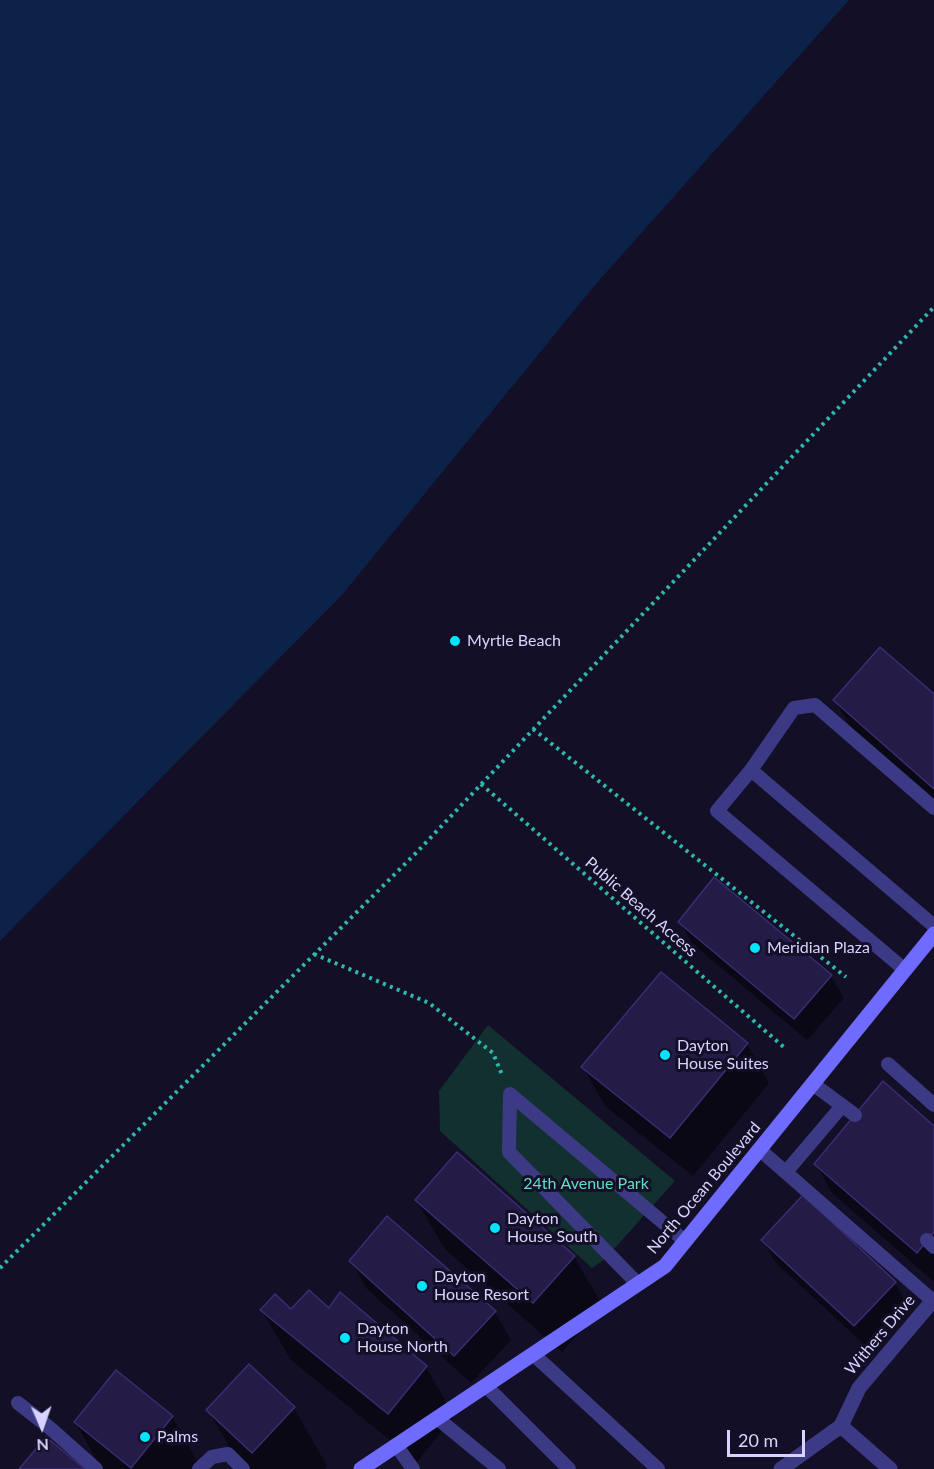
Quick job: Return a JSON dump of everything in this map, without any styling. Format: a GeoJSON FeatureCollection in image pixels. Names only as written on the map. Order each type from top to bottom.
{"type":"FeatureCollection","features":[{"type":"Feature","properties":{"kind":"main road","name":"North Ocean Boulevard"},"geometry":{"type":"LineString","coordinates":[[361,1469],[666,1266],[934,934]]}},
{"type":"Feature","properties":{"kind":"street","name":"Withers Drive"},"geometry":{"type":"LineString","coordinates":[[842,1426],[859,1388],[933,1300]]}},
{"type":"Feature","properties":{"kind":"street"},"geometry":{"type":"LineString","coordinates":[[781,1469],[842,1426],[890,1469]]}},
{"type":"Feature","properties":{"kind":"lane"},"geometry":{"type":"LineString","coordinates":[[905,970],[717,811],[751,770],[794,708],[815,705],[934,808]]}},
{"type":"Feature","properties":{"kind":"lane"},"geometry":{"type":"LineString","coordinates":[[751,770],[934,926]]}},
{"type":"Feature","properties":{"kind":"lane"},"geometry":{"type":"LineString","coordinates":[[888,1064],[934,1105]]}},
{"type":"Feature","properties":{"kind":"lane"},"geometry":{"type":"LineString","coordinates":[[813,1084],[855,1115]]}},
{"type":"Feature","properties":{"kind":"lane"},"geometry":{"type":"LineString","coordinates":[[510,1094],[685,1241]]}},
{"type":"Feature","properties":{"kind":"lane"},"geometry":{"type":"LineString","coordinates":[[510,1094],[509,1152],[638,1284]]}},
{"type":"Feature","properties":{"kind":"lane"},"geometry":{"type":"LineString","coordinates":[[786,1172],[842,1106]]}},
{"type":"Feature","properties":{"kind":"lane"},"geometry":{"type":"LineString","coordinates":[[759,1149],[933,1300]]}},
{"type":"Feature","properties":{"kind":"lane"},"geometry":{"type":"LineString","coordinates":[[533,1354],[658,1469]]}},
{"type":"Feature","properties":{"kind":"lane"},"geometry":{"type":"LineString","coordinates":[[486,1386],[569,1469]]}},
{"type":"Feature","properties":{"kind":"lane"},"geometry":{"type":"LineString","coordinates":[[18,1403],[96,1469]]}},
{"type":"Feature","properties":{"kind":"lane"},"geometry":{"type":"LineString","coordinates":[[437,1418],[499,1469]]}},
{"type":"Feature","properties":{"kind":"lane"},"geometry":{"type":"LineString","coordinates":[[396,1446],[413,1469]]}},
{"type":"Feature","properties":{"kind":"lane"},"geometry":{"type":"LineString","coordinates":[[199,1469],[212,1457],[228,1454],[243,1469]]}},
{"type":"Feature","properties":{"kind":"path"},"geometry":{"type":"LineString","coordinates":[[0,1268],[481,784],[934,307]]}},
{"type":"Feature","properties":{"kind":"path"},"geometry":{"type":"LineString","coordinates":[[533,729],[846,977]]}},
{"type":"Feature","properties":{"kind":"path","name":"Public Beach Access"},"geometry":{"type":"LineString","coordinates":[[481,784],[786,1049]]}},
{"type":"Feature","properties":{"kind":"path"},"geometry":{"type":"LineString","coordinates":[[314,954],[429,1003],[494,1053],[510,1094]]}},
{"type":"Feature","properties":{"kind":"green space","name":"24th Avenue Park"},"geometry":{"type":"Polygon","coordinates":[[[488,1025],[675,1181],[605,1259],[592,1268],[440,1131],[439,1091],[488,1025]]]}},
{"type":"Feature","properties":{"kind":"water"},"geometry":{"type":"Polygon","coordinates":[[[0,0],[849,0],[595,285],[342,595],[0,941],[0,0]]]}},
{"type":"Feature","properties":{"kind":"building"},"geometry":{"type":"Polygon","coordinates":[[[880,647],[934,694],[934,789],[833,700],[880,647]]]}},
{"type":"Feature","properties":{"kind":"building","name":"Meridian Plaza"},"geometry":{"type":"Polygon","coordinates":[[[714,877],[832,975],[794,1019],[678,922],[714,877]]]}},
{"type":"Feature","properties":{"kind":"building"},"geometry":{"type":"Polygon","coordinates":[[[661,972],[748,1043],[670,1138],[581,1067],[661,972]]]}},
{"type":"Feature","properties":{"kind":"building"},"geometry":{"type":"Polygon","coordinates":[[[883,1081],[934,1126],[934,1232],[917,1253],[814,1164],[883,1081]]]}},
{"type":"Feature","properties":{"kind":"building","name":"Dayton House South"},"geometry":{"type":"Polygon","coordinates":[[[457,1152],[575,1256],[533,1303],[415,1200],[457,1152]]]}},
{"type":"Feature","properties":{"kind":"building"},"geometry":{"type":"Polygon","coordinates":[[[803,1195],[896,1282],[854,1326],[761,1240],[803,1195]]]}},
{"type":"Feature","properties":{"kind":"building","name":"Dayton House Resort"},"geometry":{"type":"Polygon","coordinates":[[[387,1216],[496,1311],[454,1356],[349,1261],[387,1216]]]}},
{"type":"Feature","properties":{"kind":"building","name":"Dayton House North"},"geometry":{"type":"Polygon","coordinates":[[[309,1290],[329,1308],[340,1292],[427,1366],[388,1414],[260,1310],[275,1294],[291,1309],[309,1290]]]}},
{"type":"Feature","properties":{"kind":"building"},"geometry":{"type":"Polygon","coordinates":[[[249,1364],[295,1407],[252,1453],[206,1410],[249,1364]]]}},
{"type":"Feature","properties":{"kind":"building"},"geometry":{"type":"Polygon","coordinates":[[[116,1370],[173,1416],[131,1468],[74,1422],[116,1370]]]}},
{"type":"Feature","properties":{"kind":"building"},"geometry":{"type":"Polygon","coordinates":[[[46,1437],[85,1469],[19,1469],[46,1437]]]}},
{"type":"Feature","properties":{"kind":"place","name":"Myrtle Beach"},"geometry":{"type":"Point","coordinates":[455,641]}},
{"type":"Feature","properties":{"kind":"place","name":"Meridian Plaza"},"geometry":{"type":"Point","coordinates":[755,948]}},
{"type":"Feature","properties":{"kind":"place","name":"Dayton House Suites"},"geometry":{"type":"Point","coordinates":[665,1055]}},
{"type":"Feature","properties":{"kind":"place","name":"Dayton House South"},"geometry":{"type":"Point","coordinates":[495,1228]}},
{"type":"Feature","properties":{"kind":"place","name":"Dayton House Resort"},"geometry":{"type":"Point","coordinates":[422,1286]}},
{"type":"Feature","properties":{"kind":"place","name":"Dayton House North"},"geometry":{"type":"Point","coordinates":[345,1338]}},
{"type":"Feature","properties":{"kind":"place","name":"Palms"},"geometry":{"type":"Point","coordinates":[145,1437]}}]}
